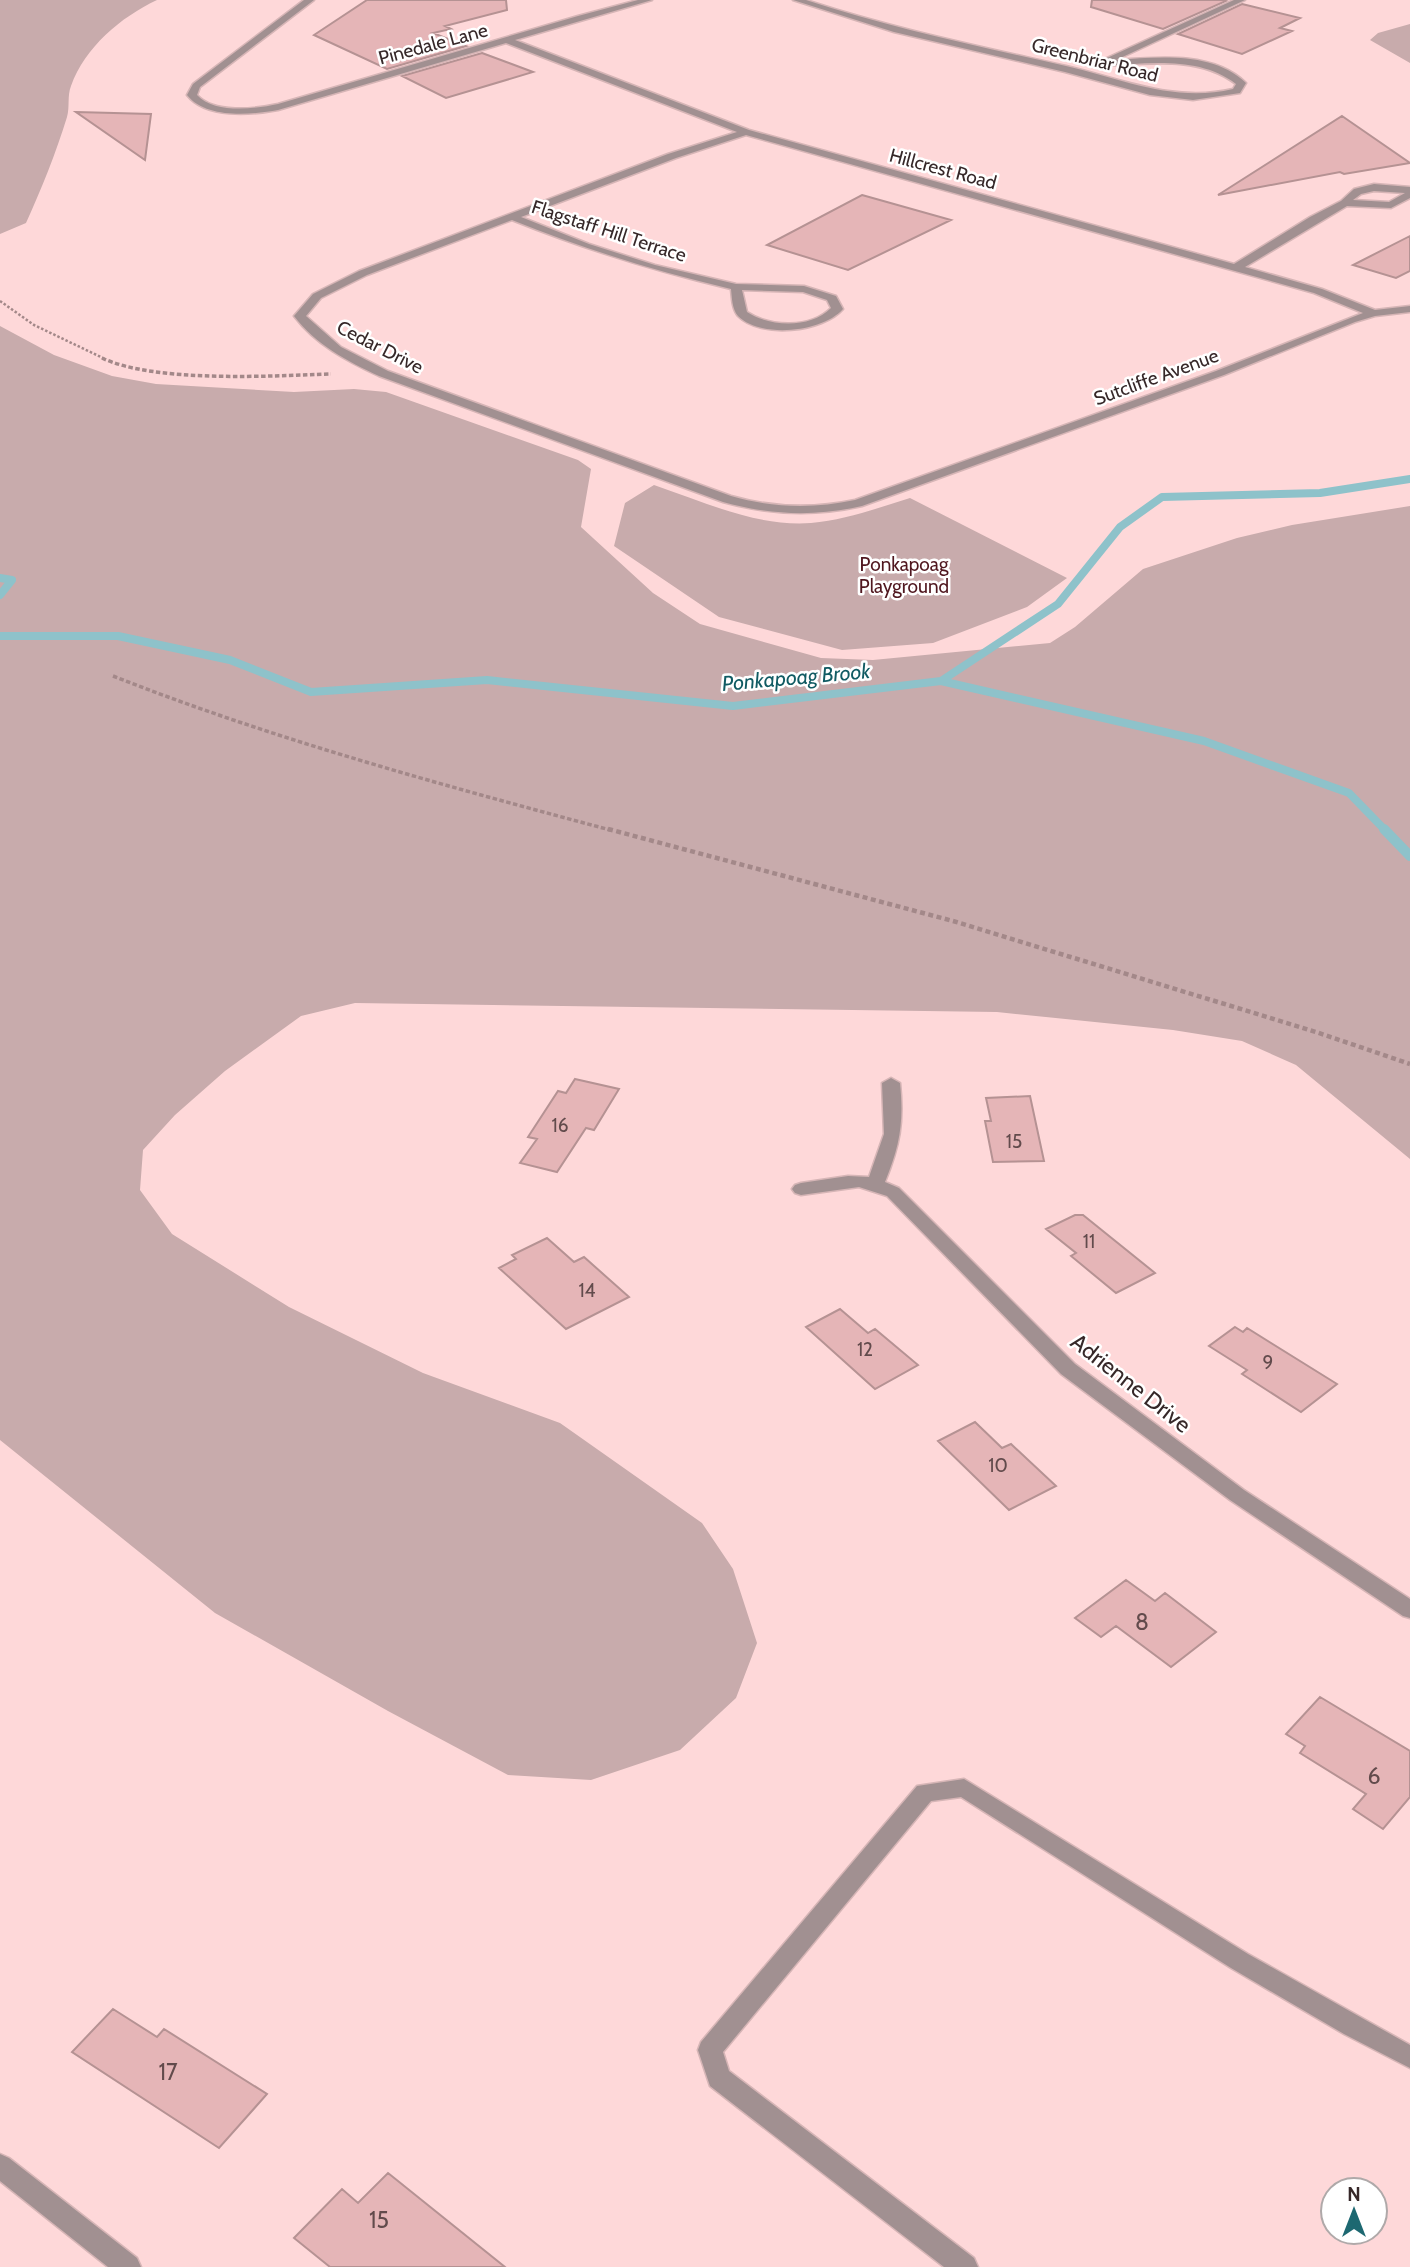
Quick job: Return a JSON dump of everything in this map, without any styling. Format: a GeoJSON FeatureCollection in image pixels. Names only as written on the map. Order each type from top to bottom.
{"type":"FeatureCollection","features":[{"type":"Feature","properties":{"kind":"street","name":"Pinedale Lane"},"geometry":{"type":"LineString","coordinates":[[310,0],[196,86],[192,95],[199,103],[225,109],[260,110],[290,104],[383,75],[509,41],[545,27],[648,0]]}},
{"type":"Feature","properties":{"kind":"street","name":"Greenbriar Road"},"geometry":{"type":"LineString","coordinates":[[797,0],[901,33],[1078,72],[1158,94],[1201,96],[1237,91],[1241,83],[1233,75],[1217,68],[1189,63],[1101,63]]}},
{"type":"Feature","properties":{"kind":"street"},"geometry":{"type":"LineString","coordinates":[[1078,72],[1157,47],[1241,0]]}},
{"type":"Feature","properties":{"kind":"street","name":"Hillcrest Road"},"geometry":{"type":"LineString","coordinates":[[509,41],[746,132],[1318,291],[1374,313]]}},
{"type":"Feature","properties":{"kind":"street"},"geometry":{"type":"LineString","coordinates":[[1157,47],[1189,63]]}},
{"type":"Feature","properties":{"kind":"street","name":"Cedar Drive"},"geometry":{"type":"LineString","coordinates":[[746,132],[672,156],[331,286],[305,307],[300,316],[308,328],[329,343],[380,372],[559,439],[757,508],[799,512],[829,509],[858,503],[915,484]]}},
{"type":"Feature","properties":{"kind":"street"},"geometry":{"type":"LineString","coordinates":[[1345,203],[1352,192],[1360,189],[1410,192]]}},
{"type":"Feature","properties":{"kind":"street"},"geometry":{"type":"LineString","coordinates":[[1236,268],[1314,219],[1345,203],[1391,205],[1410,192]]}},
{"type":"Feature","properties":{"kind":"street","name":"Flagstaff Hill Terrace"},"geometry":{"type":"LineString","coordinates":[[513,217],[585,246],[652,267],[736,287],[804,289],[832,298],[837,309],[827,319],[804,325],[762,323],[743,314],[739,308],[736,287]]}},
{"type":"Feature","properties":{"kind":"street","name":"Sutcliffe Avenue"},"geometry":{"type":"LineString","coordinates":[[915,484],[1220,373],[1351,320],[1374,313],[1410,309]]}},
{"type":"Feature","properties":{"kind":"street"},"geometry":{"type":"LineString","coordinates":[[801,1189],[851,1181],[876,1182],[892,1143],[896,1122],[891,1083]]}},
{"type":"Feature","properties":{"kind":"street","name":"Adrienne Drive"},"geometry":{"type":"LineString","coordinates":[[876,1182],[893,1192],[1068,1369],[1237,1495],[1410,1610]]}},
{"type":"Feature","properties":{"kind":"street"},"geometry":{"type":"LineString","coordinates":[[965,2267],[719,2078],[710,2050],[925,1792],[964,1788],[1185,1930],[1280,1987],[1410,2057]]}},
{"type":"Feature","properties":{"kind":"street"},"geometry":{"type":"LineString","coordinates":[[0,2166],[128,2267]]}},
{"type":"Feature","properties":{"kind":"path"},"geometry":{"type":"LineString","coordinates":[[0,301],[34,326],[78,348],[128,367],[175,373],[252,376],[380,372]]}},
{"type":"Feature","properties":{"kind":"path"},"geometry":{"type":"LineString","coordinates":[[113,676],[182,703],[479,795],[954,921],[1290,1024],[1410,1064]]}},
{"type":"Feature","properties":{"kind":"green space"},"geometry":{"type":"Polygon","coordinates":[[[0,0],[157,0],[118,24],[85,58],[71,86],[63,131],[26,223],[0,234],[0,0]]]}},
{"type":"Feature","properties":{"kind":"green space"},"geometry":{"type":"Polygon","coordinates":[[[1410,24],[1410,63],[1370,40],[1378,33],[1410,24]]]}},
{"type":"Feature","properties":{"kind":"green space"},"geometry":{"type":"Polygon","coordinates":[[[0,326],[54,355],[112,376],[156,384],[294,392],[354,389],[386,392],[578,460],[591,469],[581,527],[653,593],[700,624],[821,658],[873,660],[1050,643],[1075,627],[1143,569],[1237,538],[1292,525],[1410,506],[1410,1159],[1296,1065],[1242,1041],[1173,1030],[997,1012],[355,1003],[301,1016],[225,1071],[175,1115],[143,1150],[140,1190],[172,1234],[289,1307],[423,1373],[560,1423],[702,1523],[733,1569],[757,1643],[736,1698],[680,1750],[591,1780],[508,1775],[215,1613],[0,1440],[0,326]]]}},
{"type":"Feature","properties":{"kind":"green space","name":"Ponkapoag Playground"},"geometry":{"type":"Polygon","coordinates":[[[654,485],[731,512],[791,523],[836,519],[910,498],[1067,578],[1027,607],[933,643],[842,650],[719,617],[614,546],[625,503],[654,485]]]}},
{"type":"Feature","properties":{"kind":"building"},"geometry":{"type":"Polygon","coordinates":[[[367,0],[506,0],[507,10],[445,26],[451,29],[433,33],[466,46],[387,69],[314,35],[367,0]]]}},
{"type":"Feature","properties":{"kind":"building"},"geometry":{"type":"Polygon","coordinates":[[[1092,0],[1226,1],[1163,29],[1091,7],[1092,0]]]}},
{"type":"Feature","properties":{"kind":"building"},"geometry":{"type":"Polygon","coordinates":[[[1242,4],[1300,18],[1280,28],[1292,31],[1242,54],[1178,34],[1242,4]]]}},
{"type":"Feature","properties":{"kind":"building"},"geometry":{"type":"Polygon","coordinates":[[[482,53],[533,72],[446,98],[402,76],[482,53]]]}},
{"type":"Feature","properties":{"kind":"building"},"geometry":{"type":"Polygon","coordinates":[[[76,112],[151,114],[145,160],[76,112]]]}},
{"type":"Feature","properties":{"kind":"building"},"geometry":{"type":"Polygon","coordinates":[[[1342,116],[1410,163],[1344,174],[1340,172],[1218,195],[1342,116]]]}},
{"type":"Feature","properties":{"kind":"building"},"geometry":{"type":"Polygon","coordinates":[[[862,195],[951,220],[848,270],[767,245],[862,195]]]}},
{"type":"Feature","properties":{"kind":"building"},"geometry":{"type":"Polygon","coordinates":[[[1410,236],[1410,271],[1396,278],[1353,265],[1410,236]]]}},
{"type":"Feature","properties":{"kind":"building"},"geometry":{"type":"Polygon","coordinates":[[[575,1079],[619,1089],[594,1130],[586,1128],[557,1172],[520,1163],[537,1139],[528,1137],[558,1091],[566,1093],[575,1079]]]}},
{"type":"Feature","properties":{"kind":"building"},"geometry":{"type":"Polygon","coordinates":[[[1030,1096],[1044,1161],[993,1162],[985,1121],[991,1121],[986,1098],[1030,1096]]]}},
{"type":"Feature","properties":{"kind":"building"},"geometry":{"type":"Polygon","coordinates":[[[1075,1215],[1083,1215],[1155,1273],[1116,1293],[1071,1256],[1076,1253],[1046,1229],[1075,1215]]]}},
{"type":"Feature","properties":{"kind":"building"},"geometry":{"type":"Polygon","coordinates":[[[547,1238],[574,1262],[584,1257],[629,1297],[566,1329],[499,1268],[516,1259],[512,1255],[547,1238]]]}},
{"type":"Feature","properties":{"kind":"building"},"geometry":{"type":"Polygon","coordinates":[[[840,1309],[868,1333],[875,1329],[918,1365],[875,1389],[806,1327],[840,1309]]]}},
{"type":"Feature","properties":{"kind":"building"},"geometry":{"type":"Polygon","coordinates":[[[1235,1327],[1243,1332],[1247,1328],[1337,1384],[1301,1412],[1242,1374],[1247,1370],[1209,1346],[1235,1327]]]}},
{"type":"Feature","properties":{"kind":"building"},"geometry":{"type":"Polygon","coordinates":[[[975,1422],[1002,1448],[1011,1444],[1056,1486],[1009,1510],[938,1441],[975,1422]]]}},
{"type":"Feature","properties":{"kind":"building"},"geometry":{"type":"Polygon","coordinates":[[[1126,1580],[1155,1601],[1165,1593],[1216,1632],[1171,1667],[1116,1626],[1101,1637],[1075,1618],[1126,1580]]]}},
{"type":"Feature","properties":{"kind":"building"},"geometry":{"type":"Polygon","coordinates":[[[1320,1697],[1410,1751],[1410,1797],[1383,1829],[1353,1809],[1366,1794],[1300,1753],[1305,1746],[1286,1734],[1320,1697]]]}},
{"type":"Feature","properties":{"kind":"building"},"geometry":{"type":"Polygon","coordinates":[[[113,2009],[157,2037],[164,2029],[267,2094],[219,2148],[72,2052],[113,2009]]]}},
{"type":"Feature","properties":{"kind":"building"},"geometry":{"type":"Polygon","coordinates":[[[388,2173],[505,2267],[330,2267],[294,2238],[342,2189],[358,2203],[388,2173]]]}},
{"type":"Feature","properties":{"kind":"waterway","name":"Ponkapoag Brook"},"geometry":{"type":"LineString","coordinates":[[941,681],[1058,604],[1120,527],[1162,497],[1320,493],[1410,479]]}},
{"type":"Feature","properties":{"kind":"waterway","name":"Ponkapoag Brook"},"geometry":{"type":"LineString","coordinates":[[0,578],[12,580],[0,595]]}},
{"type":"Feature","properties":{"kind":"waterway","name":"Ponkapoag Brook"},"geometry":{"type":"LineString","coordinates":[[0,636],[118,636],[230,660],[311,692],[487,680],[733,706],[941,681]]}},
{"type":"Feature","properties":{"kind":"waterway"},"geometry":{"type":"LineString","coordinates":[[941,681],[1204,741],[1349,793],[1386,831]]}},
{"type":"Feature","properties":{"kind":"waterway"},"geometry":{"type":"LineString","coordinates":[[1384,829],[1410,856]]}}]}
